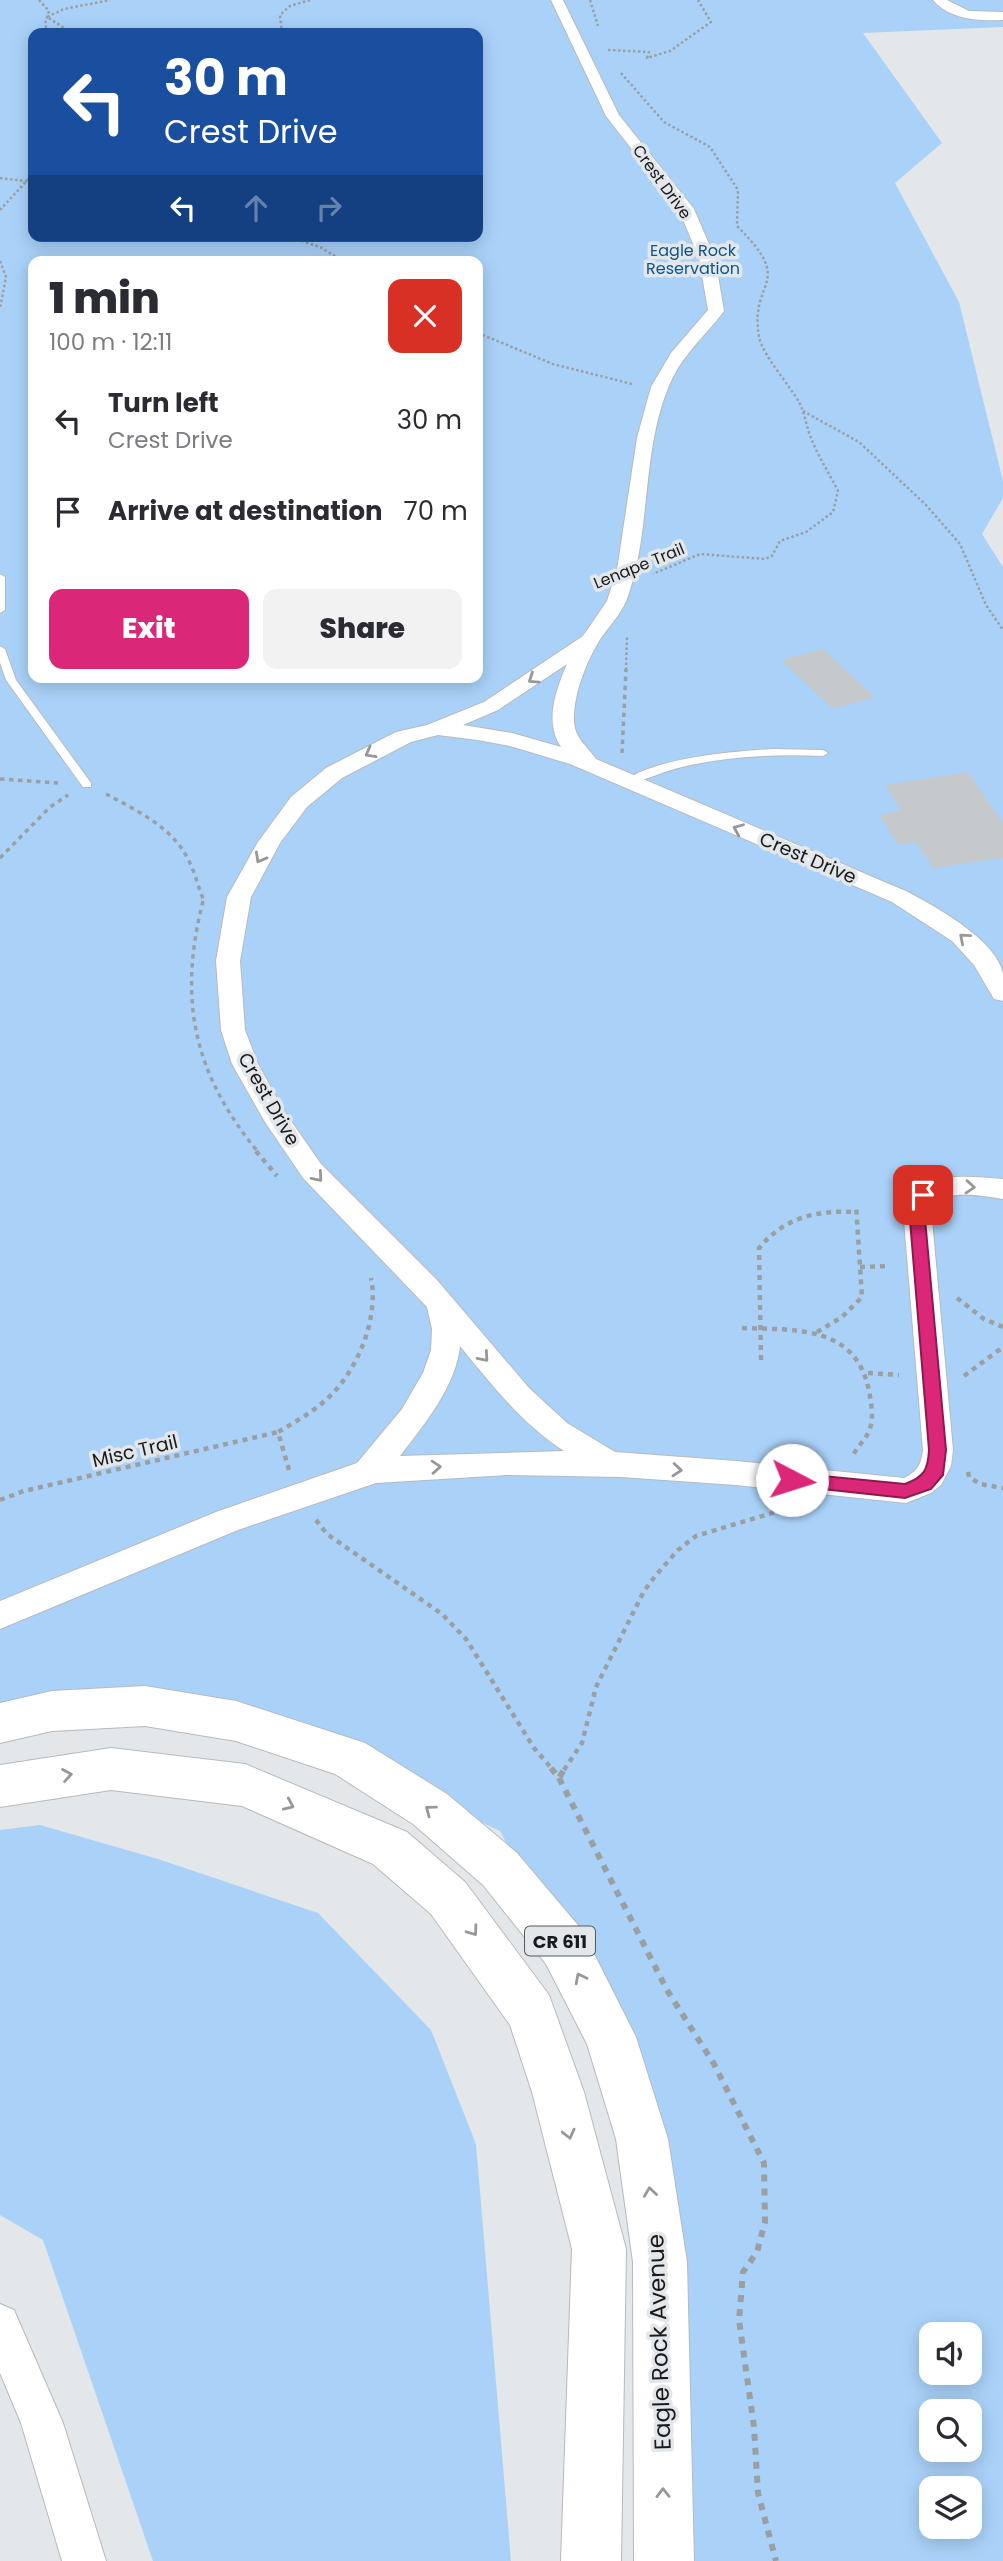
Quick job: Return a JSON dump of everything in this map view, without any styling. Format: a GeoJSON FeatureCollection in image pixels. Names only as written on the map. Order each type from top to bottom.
{"type":"FeatureCollection","features":[{"type":"Feature","properties":{"kind":"main road","name":"Eagle Rock Avenue"},"geometry":{"type":"LineString","coordinates":[[0,1723],[52,1711],[145,1706],[236,1721],[349,1758],[430,1809],[500,1869],[565,1947],[610,2037],[642,2139],[660,2262],[664,2561]]}},
{"type":"Feature","properties":{"kind":"main road","name":"CR 611"},"geometry":{"type":"LineString","coordinates":[[0,1786],[111,1769],[245,1785],[390,1848],[449,1898],[531,2012],[558,2092],[599,2249],[591,2561]]}},
{"type":"Feature","properties":{"kind":"street","name":"Crest Drive"},"geometry":{"type":"LineString","coordinates":[[556,0],[613,116],[686,209],[707,258],[716,311],[670,365],[659,390],[648,433],[639,508],[621,590],[604,622],[590,640],[566,699],[563,724],[572,749],[585,760]]}},
{"type":"Feature","properties":{"kind":"street"},"geometry":{"type":"LineString","coordinates":[[939,0],[956,11],[972,15],[1003,16]]}},
{"type":"Feature","properties":{"kind":"street","name":"Crest Drive"},"geometry":{"type":"LineString","coordinates":[[590,640],[491,706],[434,730],[404,737],[377,749],[334,773],[299,802],[269,842],[239,897],[228,961],[233,1030],[245,1064],[274,1116],[312,1171],[427,1287],[519,1396],[555,1431],[609,1464]]}},
{"type":"Feature","properties":{"kind":"street","name":"Crest Drive"},"geometry":{"type":"LineString","coordinates":[[434,730],[478,732],[585,760],[853,876],[943,920],[969,941],[984,958],[1003,993]]}},
{"type":"Feature","properties":{"kind":"street","name":"Crest Drive"},"geometry":{"type":"LineString","coordinates":[[0,1615],[66,1590],[246,1511],[368,1472],[507,1462],[609,1464],[905,1491],[925,1484],[937,1470],[938,1450],[917,1208],[923,1195],[934,1188],[950,1186],[1003,1189]]}},
{"type":"Feature","properties":{"kind":"street","name":"Crest Drive"},"geometry":{"type":"LineString","coordinates":[[368,1472],[407,1427],[436,1378],[447,1344],[449,1324],[440,1305]]}},
{"type":"Feature","properties":{"kind":"street"},"geometry":{"type":"LineString","coordinates":[[0,2324],[42,2423],[84,2561]]}},
{"type":"Feature","properties":{"kind":"lane"},"geometry":{"type":"LineString","coordinates":[[0,577],[0,610]]}},
{"type":"Feature","properties":{"kind":"lane"},"geometry":{"type":"LineString","coordinates":[[0,649],[11,680],[87,785]]}},
{"type":"Feature","properties":{"kind":"lane"},"geometry":{"type":"LineString","coordinates":[[631,781],[652,771],[750,753],[823,753]]}},
{"type":"Feature","properties":{"kind":"path"},"geometry":{"type":"LineString","coordinates":[[39,0],[49,11],[48,28]]}},
{"type":"Feature","properties":{"kind":"path"},"geometry":{"type":"LineString","coordinates":[[47,17],[64,9],[110,0]]}},
{"type":"Feature","properties":{"kind":"path"},"geometry":{"type":"LineString","coordinates":[[281,28],[280,15],[290,6],[310,0]]}},
{"type":"Feature","properties":{"kind":"path"},"geometry":{"type":"LineString","coordinates":[[590,0],[599,30]]}},
{"type":"Feature","properties":{"kind":"path"},"geometry":{"type":"LineString","coordinates":[[607,60],[603,50],[649,52],[647,58],[652,60],[668,55],[678,44],[711,22],[698,0]]}},
{"type":"Feature","properties":{"kind":"path"},"geometry":{"type":"LineString","coordinates":[[47,17],[64,28]]}},
{"type":"Feature","properties":{"kind":"path","name":"Lenape Trail"},"geometry":{"type":"LineString","coordinates":[[619,71],[664,122],[710,147],[738,190],[735,211],[737,226],[761,250],[769,267],[769,282],[761,298],[759,340],[803,410],[811,438],[838,492],[833,512],[806,533],[780,541],[772,556],[765,559],[700,554],[621,590]]}},
{"type":"Feature","properties":{"kind":"path"},"geometry":{"type":"LineString","coordinates":[[0,178],[28,181]]}},
{"type":"Feature","properties":{"kind":"path"},"geometry":{"type":"LineString","coordinates":[[0,210],[28,182]]}},
{"type":"Feature","properties":{"kind":"path"},"geometry":{"type":"LineString","coordinates":[[305,242],[335,256]]}},
{"type":"Feature","properties":{"kind":"path"},"geometry":{"type":"LineString","coordinates":[[0,261],[6,277],[0,308]]}},
{"type":"Feature","properties":{"kind":"path"},"geometry":{"type":"LineString","coordinates":[[483,336],[496,343],[596,377],[659,390]]}},
{"type":"Feature","properties":{"kind":"path"},"geometry":{"type":"LineString","coordinates":[[803,410],[859,442],[926,505],[960,544],[986,604],[1003,629]]}},
{"type":"Feature","properties":{"kind":"path"},"geometry":{"type":"LineString","coordinates":[[0,779],[87,785],[125,804],[168,833],[186,855],[203,901],[212,891]]}},
{"type":"Feature","properties":{"kind":"path"},"geometry":{"type":"LineString","coordinates":[[0,858],[50,807],[87,785]]}},
{"type":"Feature","properties":{"kind":"path"},"geometry":{"type":"LineString","coordinates":[[816,1332],[842,1317],[862,1297],[856,1205]]}},
{"type":"Feature","properties":{"kind":"path"},"geometry":{"type":"LineString","coordinates":[[761,1360],[757,1260],[759,1248],[765,1239],[787,1222],[811,1214],[856,1212]]}},
{"type":"Feature","properties":{"kind":"path"},"geometry":{"type":"LineString","coordinates":[[951,1293],[966,1308],[1003,1327]]}},
{"type":"Feature","properties":{"kind":"path"},"geometry":{"type":"LineString","coordinates":[[742,1328],[816,1332],[851,1351],[868,1373],[871,1425],[867,1436],[855,1446],[845,1484]]}},
{"type":"Feature","properties":{"kind":"path"},"geometry":{"type":"LineString","coordinates":[[961,1379],[1003,1347]]}},
{"type":"Feature","properties":{"kind":"path","name":"Misc Trail"},"geometry":{"type":"LineString","coordinates":[[0,1500],[24,1491],[278,1432]]}},
{"type":"Feature","properties":{"kind":"path"},"geometry":{"type":"LineString","coordinates":[[559,1778],[667,1990],[714,2064],[764,2163],[762,2237],[743,2272],[739,2320],[754,2427],[758,2493],[776,2561]]}},
{"type":"Feature","properties":{"kind":"green space","name":"Eagle Rock Reservation"},"geometry":{"type":"Polygon","coordinates":[[[0,0],[1003,0],[1003,27],[863,33],[942,143],[895,183],[959,302],[1003,481],[1003,498],[982,534],[1003,567],[1003,2561],[675,2561],[600,2018],[500,1831],[298,1734],[41,1719],[0,1724],[0,0]]]}},
{"type":"Feature","properties":{"kind":"green space"},"geometry":{"type":"Polygon","coordinates":[[[40,1825],[158,1859],[318,1913],[431,2030],[476,2144],[511,2561],[153,2561],[43,2240],[0,2215],[0,1830],[40,1825]]]}},
{"type":"Feature","properties":{"kind":"building"},"geometry":{"type":"Polygon","coordinates":[[[823,649],[875,697],[833,709],[781,660],[823,649]]]}},
{"type":"Feature","properties":{"kind":"building"},"geometry":{"type":"Polygon","coordinates":[[[968,772],[1003,823],[1003,858],[933,868],[916,842],[898,845],[879,815],[901,811],[885,785],[968,772]]]}},
{"type":"Feature","properties":{"kind":"route"},"geometry":{"type":"LineString","coordinates":[[792,1480],[905,1491],[925,1484],[937,1470],[938,1450],[917,1208],[923,1195]]}}]}
